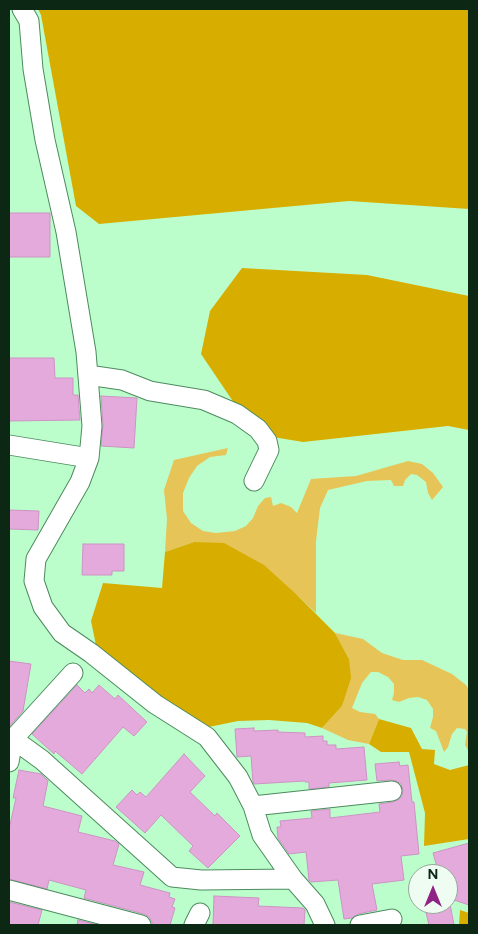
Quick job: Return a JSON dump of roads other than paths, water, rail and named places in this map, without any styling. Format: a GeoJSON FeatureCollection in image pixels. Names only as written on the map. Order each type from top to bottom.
{"type":"FeatureCollection","features":[{"type":"Feature","properties":{"kind":"street"},"geometry":{"type":"LineString","coordinates":[[22,9],[29,21],[35,78],[45,140],[66,232],[86,352],[92,426],[89,458],[80,482],[36,559],[34,581],[43,607],[81,664],[155,704],[207,737],[238,777],[252,806],[262,835],[293,879],[315,904],[325,925]]}},
{"type":"Feature","properties":{"kind":"street"},"geometry":{"type":"LineString","coordinates":[[88,375],[122,380],[150,391],[204,400],[237,414],[258,429],[267,441],[269,450],[254,481]]}},
{"type":"Feature","properties":{"kind":"street"},"geometry":{"type":"LineString","coordinates":[[9,445],[89,458]]}},
{"type":"Feature","properties":{"kind":"street"},"geometry":{"type":"LineString","coordinates":[[9,762],[11,738],[81,664]]}},
{"type":"Feature","properties":{"kind":"street"},"geometry":{"type":"LineString","coordinates":[[11,738],[42,760],[172,878],[201,880],[293,879]]}},
{"type":"Feature","properties":{"kind":"street"},"geometry":{"type":"LineString","coordinates":[[252,806],[392,792]]}},
{"type":"Feature","properties":{"kind":"street"},"geometry":{"type":"LineString","coordinates":[[9,890],[142,925]]}},
{"type":"Feature","properties":{"kind":"street"},"geometry":{"type":"LineString","coordinates":[[360,925],[392,919]]}}]}
